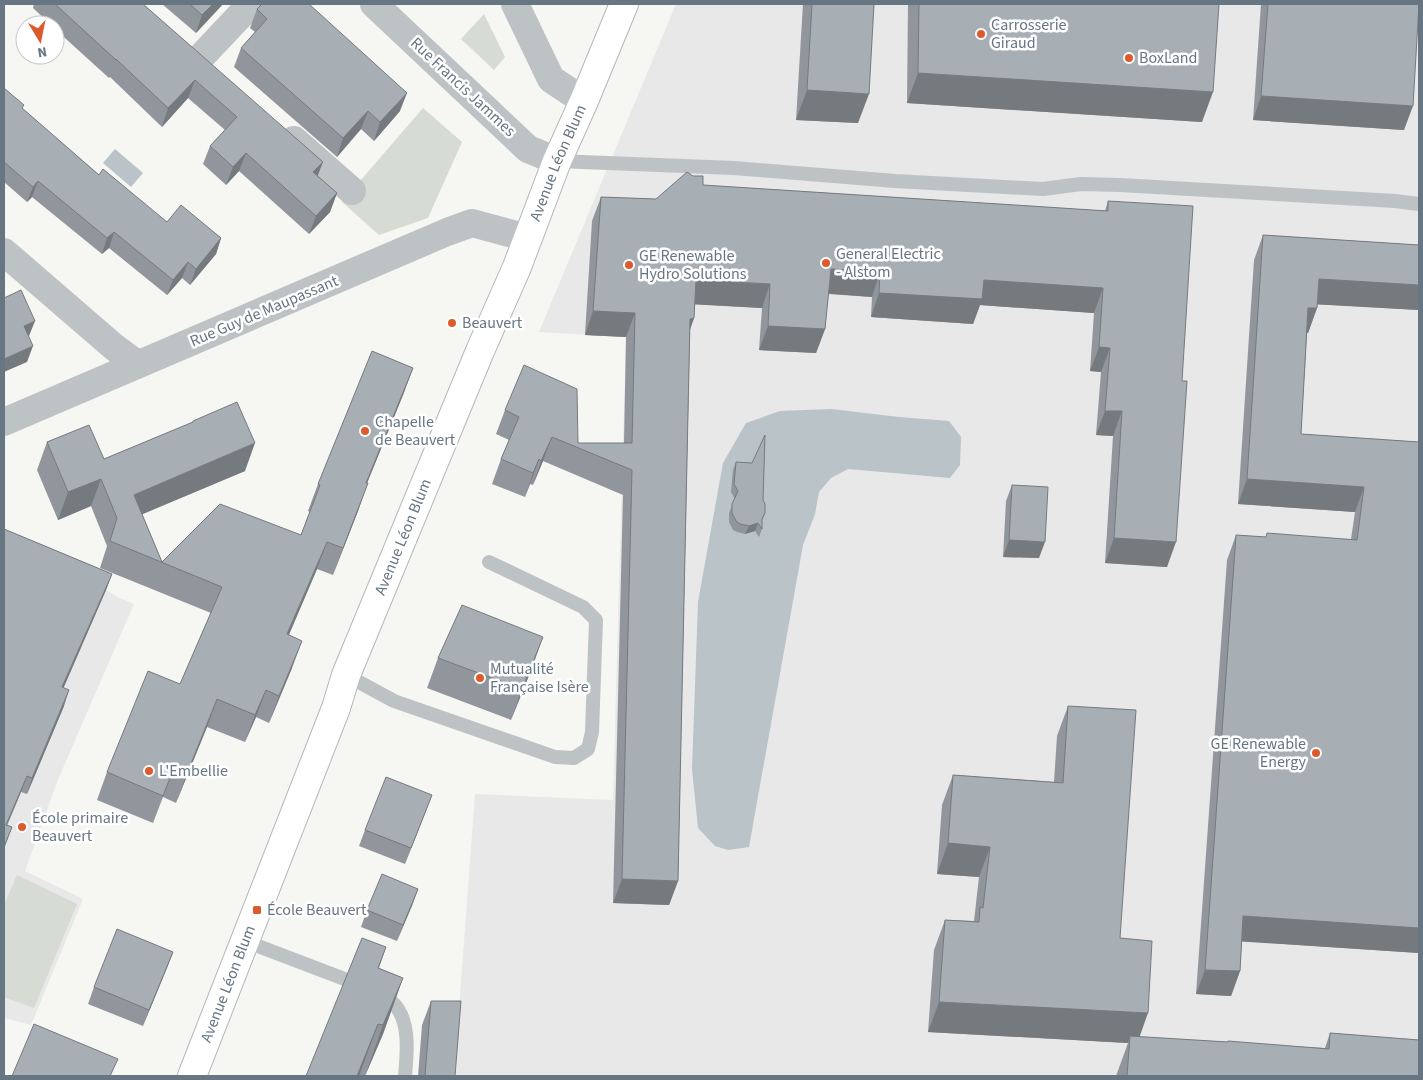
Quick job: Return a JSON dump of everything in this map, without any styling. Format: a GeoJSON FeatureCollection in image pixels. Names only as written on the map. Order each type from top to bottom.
{"type":"FeatureCollection","features":[{"type":"Feature","properties":{"kind":"street"},"geometry":{"type":"LineString","coordinates":[[200,58],[250,4]]}},
{"type":"Feature","properties":{"kind":"street","name":"Rue Francis Jammes"},"geometry":{"type":"LineString","coordinates":[[374,4],[528,149],[557,161]]}},
{"type":"Feature","properties":{"kind":"street"},"geometry":{"type":"LineString","coordinates":[[515,4],[551,79],[584,101]]}},
{"type":"Feature","properties":{"kind":"street","name":"Avenue Léon Blum"},"geometry":{"type":"LineString","coordinates":[[192,1076],[336,708],[346,675],[528,238],[557,161],[624,4]]}},
{"type":"Feature","properties":{"kind":"street"},"geometry":{"type":"LineString","coordinates":[[180,40],[222,77]]}},
{"type":"Feature","properties":{"kind":"street"},"geometry":{"type":"LineString","coordinates":[[272,121],[352,191]]}},
{"type":"Feature","properties":{"kind":"street","name":"Rue Guy de Maupassant"},"geometry":{"type":"LineString","coordinates":[[4,422],[447,232],[472,223],[528,238]]}},
{"type":"Feature","properties":{"kind":"street"},"geometry":{"type":"LineString","coordinates":[[4,252],[114,347],[137,364]]}},
{"type":"Feature","properties":{"kind":"lane"},"geometry":{"type":"LineString","coordinates":[[557,161],[734,168],[895,180],[1043,188],[1081,184],[1120,185],[1419,204]]}},
{"type":"Feature","properties":{"kind":"lane"},"geometry":{"type":"LineString","coordinates":[[346,675],[394,701],[555,757],[574,758],[588,749],[592,732],[596,620],[583,607],[489,562]]}},
{"type":"Feature","properties":{"kind":"lane"},"geometry":{"type":"LineString","coordinates":[[245,941],[376,992],[393,1002],[404,1020],[405,1076]]}},
{"type":"Feature","properties":{"kind":"shaded area"},"geometry":{"type":"Polygon","coordinates":[[[676,4],[1419,4],[1419,1076],[454,1076],[475,794],[613,800],[626,337],[539,332],[676,4]]]}},
{"type":"Feature","properties":{"kind":"shaded area"},"geometry":{"type":"Polygon","coordinates":[[[484,14],[505,57],[494,70],[461,39],[484,14]]]}},
{"type":"Feature","properties":{"kind":"shaded area"},"geometry":{"type":"Polygon","coordinates":[[[423,108],[462,142],[428,218],[379,235],[342,202],[423,108]]]}},
{"type":"Feature","properties":{"kind":"shaded area"},"geometry":{"type":"Polygon","coordinates":[[[115,149],[143,173],[131,187],[103,163],[115,149]]]}},
{"type":"Feature","properties":{"kind":"shaded area"},"geometry":{"type":"Polygon","coordinates":[[[831,409],[949,421],[961,437],[960,465],[950,478],[848,469],[831,478],[819,492],[815,514],[803,545],[749,847],[728,850],[715,846],[698,828],[692,769],[698,602],[723,463],[746,423],[780,411],[831,409]]]}},
{"type":"Feature","properties":{"kind":"shaded area","name":"École primaire Beauvert"},"geometry":{"type":"Polygon","coordinates":[[[4,546],[134,604],[57,782],[25,871],[83,899],[31,1025],[4,1018],[4,546]]]}},
{"type":"Feature","properties":{"kind":"shaded area"},"geometry":{"type":"Polygon","coordinates":[[[17,875],[77,904],[34,1008],[4,997],[4,905],[17,875]]]}},
{"type":"Feature","properties":{"kind":"building"},"geometry":{"type":"Polygon","coordinates":[[[55,4],[143,4],[323,162],[313,172],[337,193],[316,216],[246,153],[233,167],[210,146],[237,117],[195,80],[168,108],[55,4]]]}},
{"type":"Feature","properties":{"kind":"building"},"geometry":{"type":"Polygon","coordinates":[[[190,4],[213,4],[202,15],[190,4]]]}},
{"type":"Feature","properties":{"kind":"building"},"geometry":{"type":"Polygon","coordinates":[[[262,4],[309,4],[407,93],[380,122],[368,111],[343,138],[241,48],[267,19],[257,9],[262,4]]]}},
{"type":"Feature","properties":{"kind":"building"},"geometry":{"type":"Polygon","coordinates":[[[812,4],[874,4],[869,94],[807,90],[812,4]]]}},
{"type":"Feature","properties":{"kind":"building"},"geometry":{"type":"Polygon","coordinates":[[[919,4],[1219,4],[1213,92],[918,73],[919,4]]]}},
{"type":"Feature","properties":{"kind":"building"},"geometry":{"type":"Polygon","coordinates":[[[1268,4],[1419,4],[1413,106],[1261,96],[1268,4]]]}},
{"type":"Feature","properties":{"kind":"building"},"geometry":{"type":"Polygon","coordinates":[[[4,88],[24,105],[22,108],[99,175],[103,169],[167,222],[181,205],[221,238],[196,269],[188,262],[173,280],[114,232],[107,238],[38,181],[33,187],[4,162],[4,88]]]}},
{"type":"Feature","properties":{"kind":"building"},"geometry":{"type":"Polygon","coordinates":[[[687,172],[693,176],[703,176],[703,185],[1108,211],[1108,201],[1193,206],[1182,381],[1187,381],[1176,542],[1114,538],[1122,411],[1105,411],[1110,348],[1099,347],[1103,288],[984,280],[982,299],[879,293],[880,272],[831,269],[825,329],[768,326],[770,284],[696,280],[694,318],[690,319],[678,881],[622,879],[632,470],[552,437],[533,473],[501,459],[519,417],[505,410],[524,365],[577,389],[578,443],[632,443],[635,313],[593,311],[601,197],[656,199],[687,172]]]}},
{"type":"Feature","properties":{"kind":"building","name":"GE Renewable Energy"},"geometry":{"type":"Polygon","coordinates":[[[1263,235],[1419,245],[1419,285],[1319,279],[1317,308],[1308,308],[1301,434],[1419,442],[1419,928],[1243,916],[1240,971],[1205,970],[1236,535],[1266,537],[1267,533],[1357,540],[1364,487],[1247,479],[1263,235]]]}},
{"type":"Feature","properties":{"kind":"building"},"geometry":{"type":"Polygon","coordinates":[[[21,290],[35,321],[24,326],[33,346],[4,359],[4,298],[21,290]]]}},
{"type":"Feature","properties":{"kind":"building"},"geometry":{"type":"Polygon","coordinates":[[[372,351],[413,368],[366,483],[368,483],[343,548],[327,542],[287,634],[302,641],[279,696],[266,690],[255,715],[217,699],[186,776],[173,770],[163,796],[107,772],[148,671],[180,684],[222,587],[110,541],[117,518],[101,479],[68,492],[47,442],[89,425],[104,459],[237,402],[255,443],[134,495],[162,562],[220,504],[301,535],[320,485],[318,484],[372,351]]]}},
{"type":"Feature","properties":{"kind":"building"},"geometry":{"type":"Polygon","coordinates":[[[765,435],[763,500],[765,513],[762,519],[762,529],[758,523],[749,526],[736,521],[732,513],[732,504],[738,491],[734,484],[736,462],[752,463],[765,435]]]}},
{"type":"Feature","properties":{"kind":"building"},"geometry":{"type":"Polygon","coordinates":[[[1012,485],[1048,487],[1045,542],[1009,540],[1012,485]]]}},
{"type":"Feature","properties":{"kind":"building"},"geometry":{"type":"Polygon","coordinates":[[[4,529],[112,574],[62,687],[69,690],[32,778],[27,776],[6,825],[12,827],[4,847],[4,529]]]}},
{"type":"Feature","properties":{"kind":"building"},"geometry":{"type":"Polygon","coordinates":[[[462,605],[543,637],[522,689],[438,658],[462,605]]]}},
{"type":"Feature","properties":{"kind":"building"},"geometry":{"type":"Polygon","coordinates":[[[1068,706],[1136,710],[1120,938],[1152,941],[1148,1013],[939,1002],[945,920],[979,922],[980,907],[983,908],[990,847],[948,843],[953,775],[1063,783],[1068,706]]]}},
{"type":"Feature","properties":{"kind":"building"},"geometry":{"type":"Polygon","coordinates":[[[386,777],[432,795],[411,848],[365,830],[386,777]]]}},
{"type":"Feature","properties":{"kind":"building"},"geometry":{"type":"Polygon","coordinates":[[[382,874],[418,889],[403,925],[367,910],[382,874]]]}},
{"type":"Feature","properties":{"kind":"building"},"geometry":{"type":"Polygon","coordinates":[[[117,929],[173,952],[149,1010],[94,987],[117,929]]]}},
{"type":"Feature","properties":{"kind":"building"},"geometry":{"type":"Polygon","coordinates":[[[362,938],[386,947],[378,968],[403,978],[383,1025],[378,1024],[357,1076],[306,1076],[362,938]]]}},
{"type":"Feature","properties":{"kind":"building"},"geometry":{"type":"Polygon","coordinates":[[[431,1001],[461,1001],[455,1076],[425,1076],[431,1001]]]}},
{"type":"Feature","properties":{"kind":"building"},"geometry":{"type":"Polygon","coordinates":[[[34,1024],[118,1059],[110,1076],[12,1076],[34,1024]]]}},
{"type":"Feature","properties":{"kind":"building"},"geometry":{"type":"Polygon","coordinates":[[[1330,1033],[1419,1040],[1419,1076],[1127,1076],[1130,1036],[1329,1049],[1330,1033]]]}},
{"type":"Feature","properties":{"kind":"place","name":"Carrosserie Giraud"},"geometry":{"type":"Point","coordinates":[981,34]}},
{"type":"Feature","properties":{"kind":"place","name":"BoxLand"},"geometry":{"type":"Point","coordinates":[1129,58]}},
{"type":"Feature","properties":{"kind":"place","name":"General Electric - Alstom"},"geometry":{"type":"Point","coordinates":[826,263]}},
{"type":"Feature","properties":{"kind":"place","name":"GE Renewable Hydro Solutions"},"geometry":{"type":"Point","coordinates":[629,265]}},
{"type":"Feature","properties":{"kind":"place","name":"Beauvert"},"geometry":{"type":"Point","coordinates":[452,323]}},
{"type":"Feature","properties":{"kind":"place","name":"Chapelle de Beauvert"},"geometry":{"type":"Point","coordinates":[365,431]}},
{"type":"Feature","properties":{"kind":"place","name":"Mutualité Française Isère"},"geometry":{"type":"Point","coordinates":[480,678]}},
{"type":"Feature","properties":{"kind":"place","name":"GE Renewable Energy"},"geometry":{"type":"Point","coordinates":[1316,753]}},
{"type":"Feature","properties":{"kind":"place","name":"L'Embellie"},"geometry":{"type":"Point","coordinates":[149,771]}},
{"type":"Feature","properties":{"kind":"place","name":"École primaire Beauvert"},"geometry":{"type":"Point","coordinates":[22,827]}},
{"type":"Feature","properties":{"kind":"place","name":"École Beauvert"},"geometry":{"type":"Point","coordinates":[257,910]}}]}
